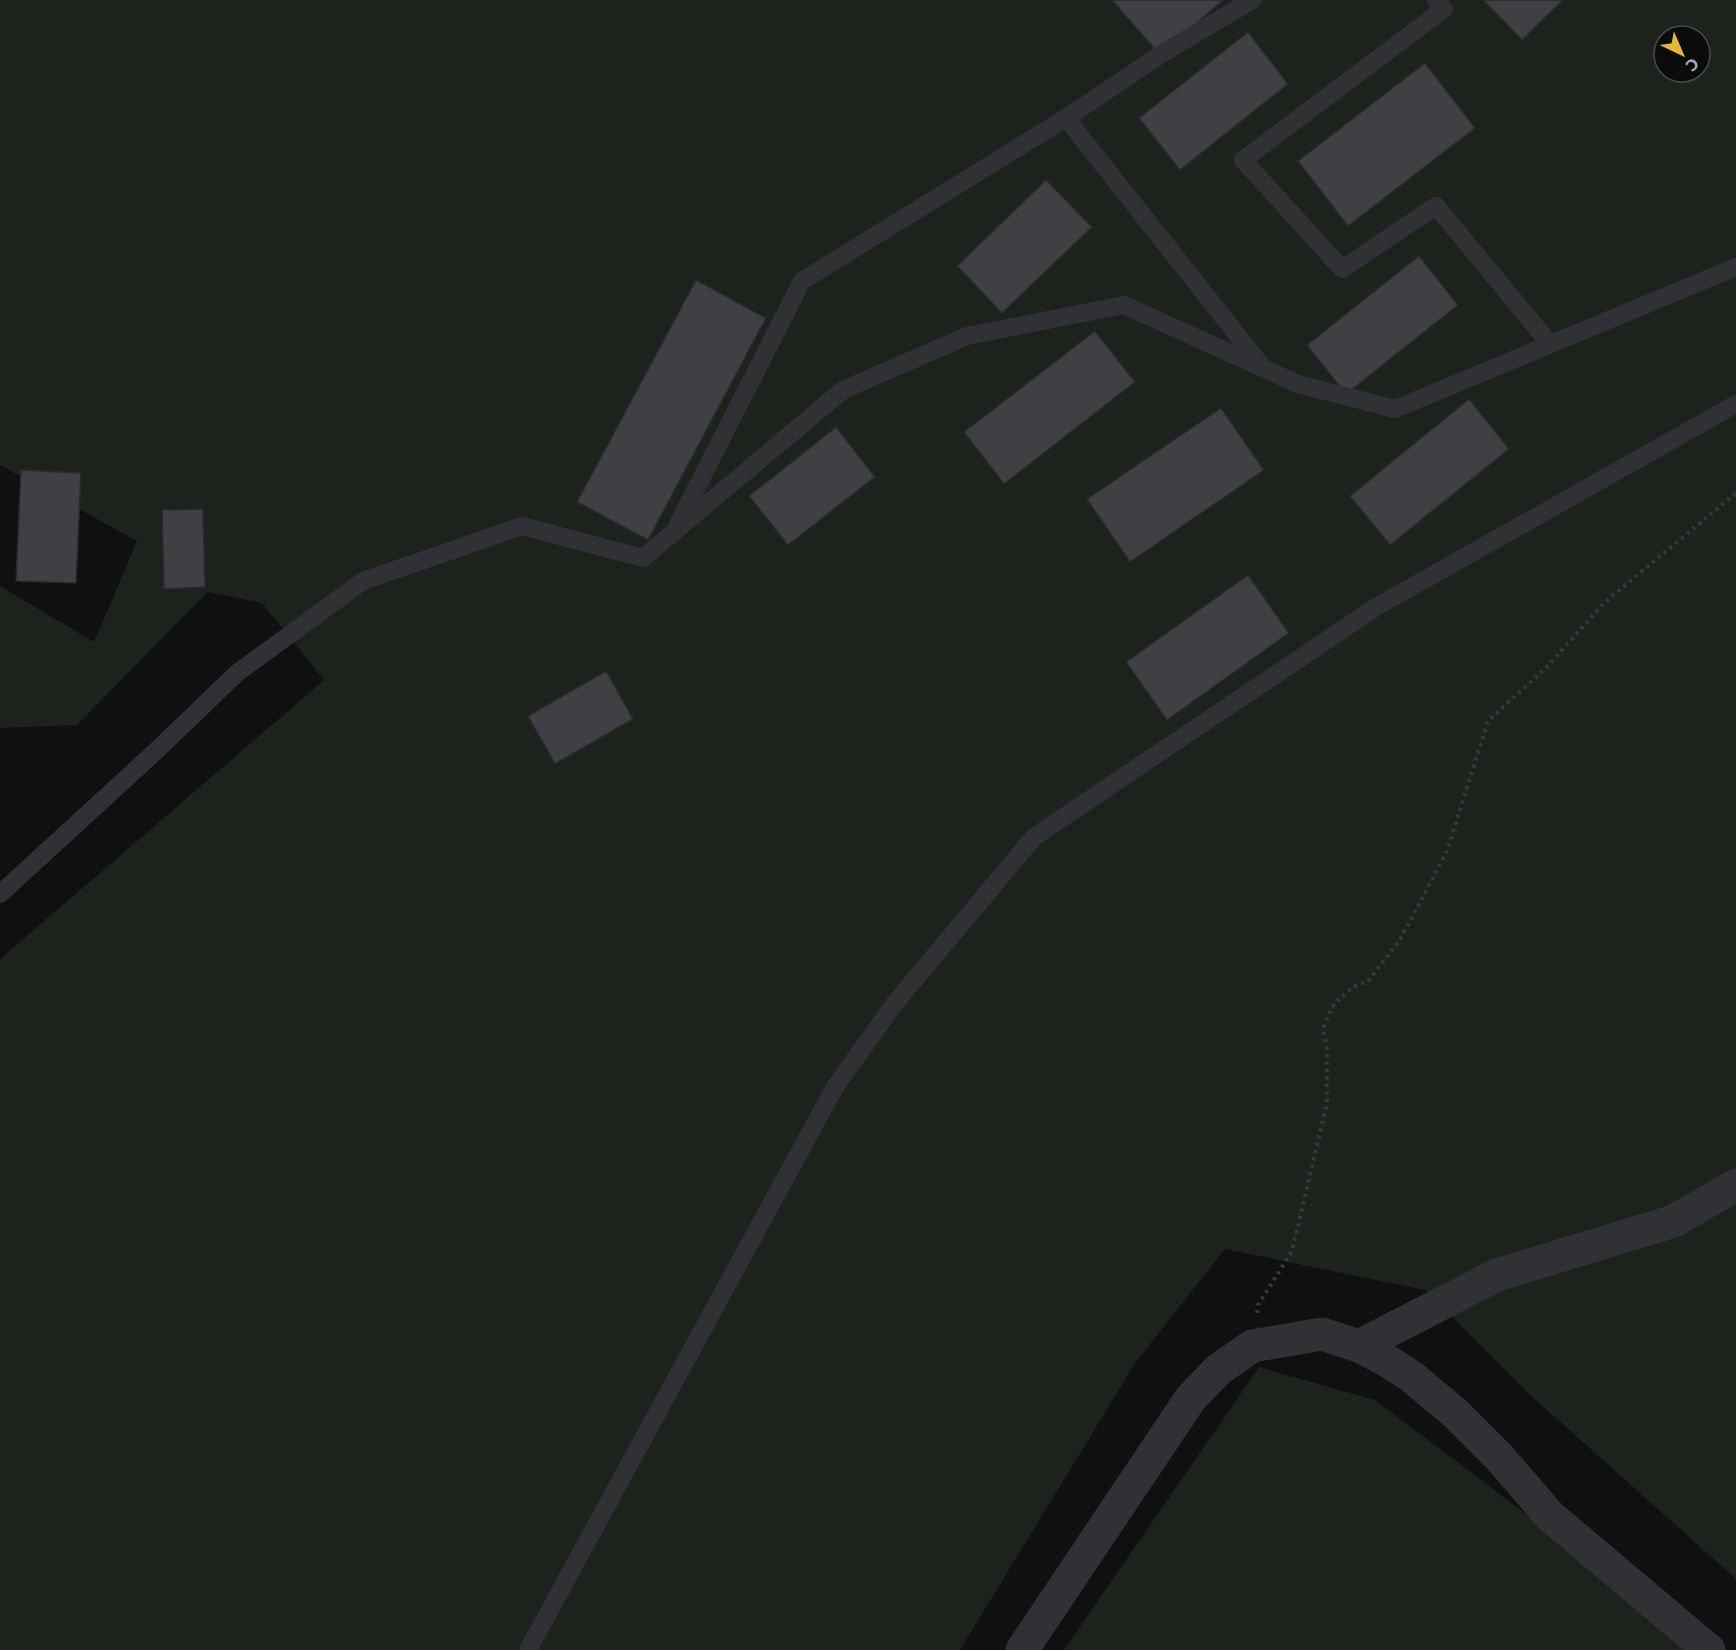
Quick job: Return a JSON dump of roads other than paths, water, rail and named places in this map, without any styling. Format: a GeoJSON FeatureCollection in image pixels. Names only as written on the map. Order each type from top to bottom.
{"type":"FeatureCollection","features":[{"type":"Feature","properties":{"kind":"street"},"geometry":{"type":"LineString","coordinates":[[1359,1346],[1497,1275],[1674,1221],[1736,1185]]}},
{"type":"Feature","properties":{"kind":"street"},"geometry":{"type":"LineString","coordinates":[[1022,1650],[1191,1398],[1218,1370],[1252,1346],[1322,1334],[1359,1346],[1412,1377],[1454,1412],[1500,1458],[1550,1516],[1708,1650]]}},
{"type":"Feature","properties":{"kind":"lane"},"geometry":{"type":"LineString","coordinates":[[674,532],[802,281],[1066,118],[1160,55],[1252,0]]}},
{"type":"Feature","properties":{"kind":"lane"},"geometry":{"type":"LineString","coordinates":[[1436,0],[1444,9],[1243,160],[1342,269],[1436,206],[1550,344]]}},
{"type":"Feature","properties":{"kind":"lane"},"geometry":{"type":"LineString","coordinates":[[1066,118],[1264,369]]}},
{"type":"Feature","properties":{"kind":"lane"},"geometry":{"type":"LineString","coordinates":[[0,894],[156,751],[237,673],[363,581],[522,526],[643,558],[843,390],[967,336],[1124,305],[1298,384],[1395,409],[1736,267]]}},
{"type":"Feature","properties":{"kind":"lane"},"geometry":{"type":"LineString","coordinates":[[528,1650],[835,1087],[895,1004],[1034,837],[1376,607],[1736,404]]}}]}
